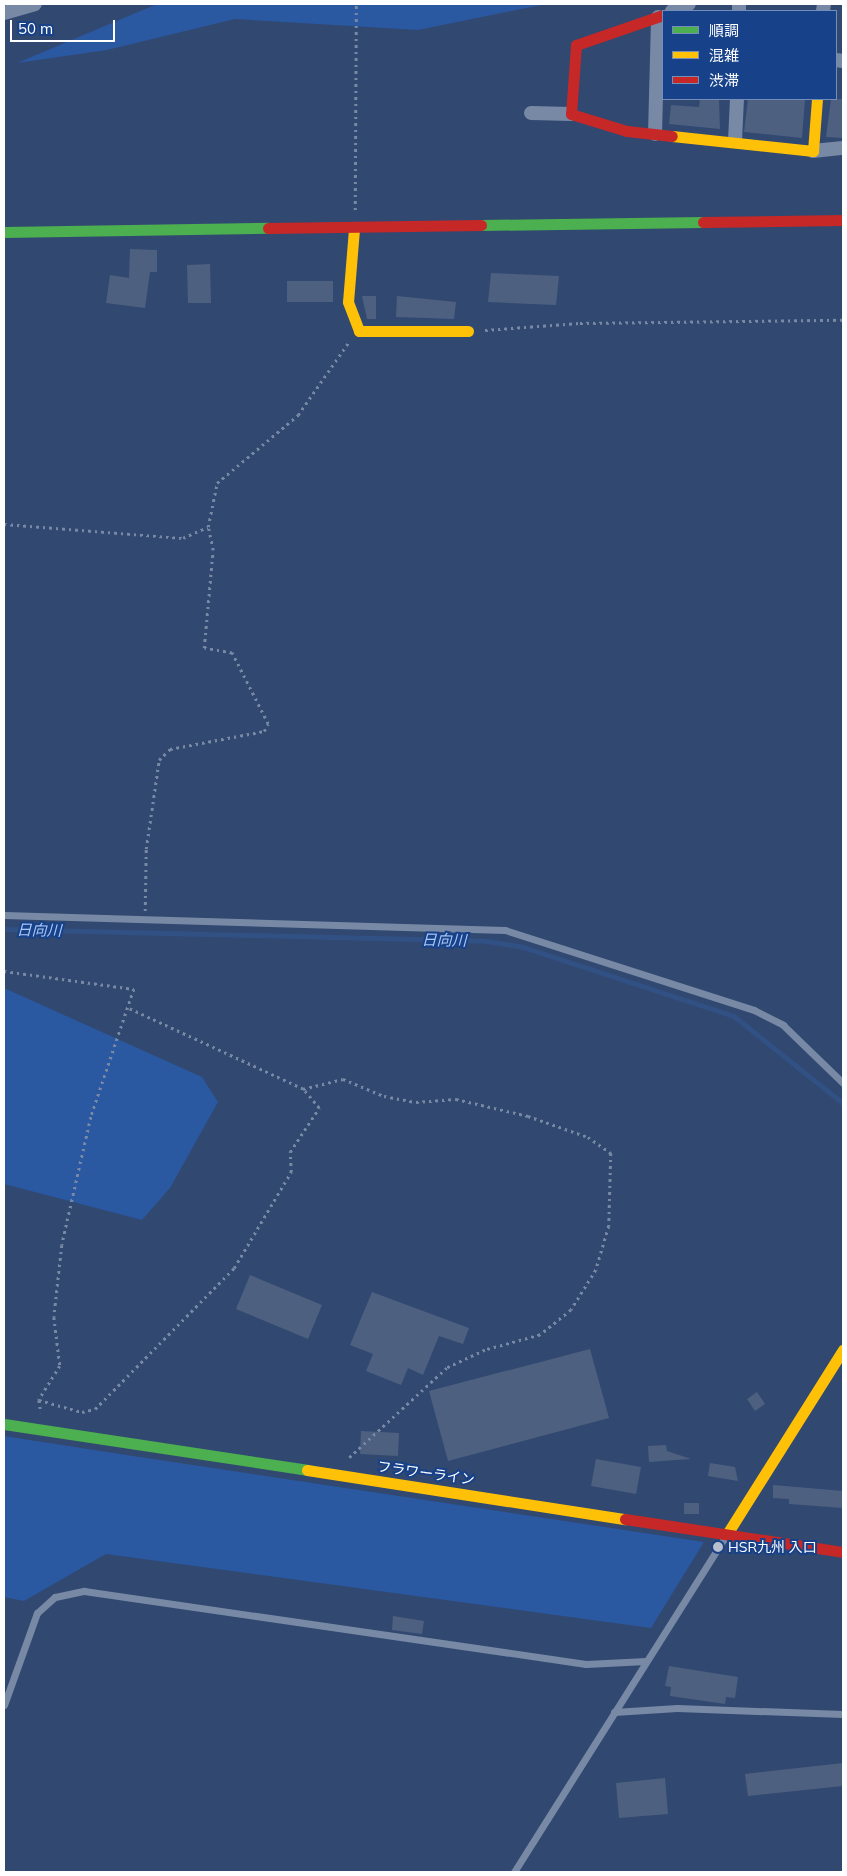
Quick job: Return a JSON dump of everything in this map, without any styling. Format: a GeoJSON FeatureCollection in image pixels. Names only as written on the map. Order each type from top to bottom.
{"type":"FeatureCollection","features":[{"type":"Feature","properties":{"kind":"street"},"geometry":{"type":"LineString","coordinates":[[4,13],[35,4]]}},
{"type":"Feature","properties":{"kind":"street"},"geometry":{"type":"LineString","coordinates":[[675,10],[690,4]]}},
{"type":"Feature","properties":{"kind":"street"},"geometry":{"type":"LineString","coordinates":[[571,114],[576,45],[661,16],[655,134]]}},
{"type":"Feature","properties":{"kind":"street"},"geometry":{"type":"LineString","coordinates":[[735,141],[737,100]]}},
{"type":"Feature","properties":{"kind":"street"},"geometry":{"type":"LineString","coordinates":[[813,151],[817,100]]}},
{"type":"Feature","properties":{"kind":"street"},"geometry":{"type":"LineString","coordinates":[[531,114],[571,114],[627,131],[735,141],[813,151],[843,148]]}},
{"type":"Feature","properties":{"kind":"street"},"geometry":{"type":"LineString","coordinates":[[4,232],[354,229],[843,220]]}},
{"type":"Feature","properties":{"kind":"street"},"geometry":{"type":"LineString","coordinates":[[354,229],[348,302],[359,330],[468,331]]}},
{"type":"Feature","properties":{"kind":"street"},"geometry":{"type":"LineString","coordinates":[[727,1534],[843,1350]]}},
{"type":"Feature","properties":{"kind":"street","name":"フラワーライン"},"geometry":{"type":"LineString","coordinates":[[4,1424],[843,1552]]}},
{"type":"Feature","properties":{"kind":"lane"},"geometry":{"type":"LineString","coordinates":[[4,915],[505,930],[754,1010],[782,1025],[843,1083]]}},
{"type":"Feature","properties":{"kind":"lane"},"geometry":{"type":"LineString","coordinates":[[514,1872],[727,1534]]}},
{"type":"Feature","properties":{"kind":"lane"},"geometry":{"type":"LineString","coordinates":[[4,1705],[37,1613],[55,1597],[84,1591],[567,1662],[646,1661]]}},
{"type":"Feature","properties":{"kind":"lane"},"geometry":{"type":"LineString","coordinates":[[614,1712],[677,1708],[843,1714]]}},
{"type":"Feature","properties":{"kind":"path"},"geometry":{"type":"LineString","coordinates":[[354,229],[356,4]]}},
{"type":"Feature","properties":{"kind":"path"},"geometry":{"type":"LineString","coordinates":[[468,331],[580,323],[843,320]]}},
{"type":"Feature","properties":{"kind":"path"},"geometry":{"type":"LineString","coordinates":[[144,920],[146,849],[159,760],[170,749],[264,731],[268,724],[232,653],[204,648],[213,550],[208,527],[218,483],[298,415],[359,330]]}},
{"type":"Feature","properties":{"kind":"path"},"geometry":{"type":"LineString","coordinates":[[4,524],[183,538],[208,527]]}},
{"type":"Feature","properties":{"kind":"path"},"geometry":{"type":"LineString","coordinates":[[4,971],[134,988],[130,1009],[91,1117],[62,1244],[54,1317],[60,1366],[39,1400],[82,1412],[95,1409],[234,1268],[291,1172],[290,1152],[319,1108],[303,1089],[130,1009]]}},
{"type":"Feature","properties":{"kind":"path"},"geometry":{"type":"LineString","coordinates":[[303,1089],[343,1079],[384,1096],[416,1102],[456,1100],[528,1116],[588,1137],[611,1154],[609,1226],[596,1270],[571,1310],[540,1335],[485,1350],[447,1368],[385,1420],[366,1446],[326,1473]]}},
{"type":"Feature","properties":{"kind":"shaded area"},"geometry":{"type":"Polygon","coordinates":[[[157,4],[546,4],[418,30],[235,19],[107,50],[17,63],[157,4]]]}},
{"type":"Feature","properties":{"kind":"shaded area"},"geometry":{"type":"Polygon","coordinates":[[[4,988],[202,1077],[218,1102],[170,1188],[142,1220],[4,1184],[4,988]]]}},
{"type":"Feature","properties":{"kind":"shaded area"},"geometry":{"type":"Polygon","coordinates":[[[4,1436],[704,1542],[651,1628],[106,1554],[24,1601],[4,1597],[4,1436]]]}},
{"type":"Feature","properties":{"kind":"building"},"geometry":{"type":"Polygon","coordinates":[[[843,99],[843,138],[826,137],[831,100],[843,99]]]}},
{"type":"Feature","properties":{"kind":"building"},"geometry":{"type":"Polygon","coordinates":[[[700,100],[719,100],[720,129],[669,124],[671,105],[699,107],[700,100]]]}},
{"type":"Feature","properties":{"kind":"building"},"geometry":{"type":"Polygon","coordinates":[[[748,100],[805,100],[802,138],[744,132],[748,100]]]}},
{"type":"Feature","properties":{"kind":"building"},"geometry":{"type":"Polygon","coordinates":[[[130,249],[157,250],[157,272],[150,272],[145,308],[106,303],[110,275],[129,278],[130,249]]]}},
{"type":"Feature","properties":{"kind":"building"},"geometry":{"type":"Polygon","coordinates":[[[210,264],[211,303],[188,303],[187,265],[210,264]]]}},
{"type":"Feature","properties":{"kind":"building"},"geometry":{"type":"Polygon","coordinates":[[[491,273],[559,276],[556,305],[488,302],[491,273]]]}},
{"type":"Feature","properties":{"kind":"building"},"geometry":{"type":"Polygon","coordinates":[[[287,281],[333,281],[333,302],[287,302],[287,281]]]}},
{"type":"Feature","properties":{"kind":"building"},"geometry":{"type":"Polygon","coordinates":[[[362,296],[376,296],[376,319],[367,319],[362,296]]]}},
{"type":"Feature","properties":{"kind":"building"},"geometry":{"type":"Polygon","coordinates":[[[397,296],[456,302],[454,319],[396,317],[397,296]]]}},
{"type":"Feature","properties":{"kind":"building"},"geometry":{"type":"Polygon","coordinates":[[[250,1275],[322,1305],[308,1339],[236,1309],[250,1275]]]}},
{"type":"Feature","properties":{"kind":"building"},"geometry":{"type":"Polygon","coordinates":[[[372,1292],[469,1328],[463,1344],[439,1336],[423,1375],[408,1368],[401,1385],[366,1371],[373,1354],[350,1345],[372,1292]]]}},
{"type":"Feature","properties":{"kind":"building"},"geometry":{"type":"Polygon","coordinates":[[[590,1349],[609,1418],[448,1461],[429,1391],[590,1349]]]}},
{"type":"Feature","properties":{"kind":"building"},"geometry":{"type":"Polygon","coordinates":[[[757,1392],[765,1404],[755,1411],[747,1399],[757,1392]]]}},
{"type":"Feature","properties":{"kind":"building"},"geometry":{"type":"Polygon","coordinates":[[[361,1431],[399,1433],[398,1456],[360,1454],[361,1431]]]}},
{"type":"Feature","properties":{"kind":"building"},"geometry":{"type":"Polygon","coordinates":[[[666,1445],[667,1451],[691,1459],[649,1462],[648,1446],[666,1445]]]}},
{"type":"Feature","properties":{"kind":"building"},"geometry":{"type":"Polygon","coordinates":[[[596,1459],[641,1467],[636,1494],[591,1486],[596,1459]]]}},
{"type":"Feature","properties":{"kind":"building"},"geometry":{"type":"Polygon","coordinates":[[[710,1463],[735,1467],[738,1481],[708,1476],[710,1463]]]}},
{"type":"Feature","properties":{"kind":"building"},"geometry":{"type":"Polygon","coordinates":[[[773,1485],[843,1491],[843,1508],[789,1504],[789,1499],[773,1498],[773,1485]]]}},
{"type":"Feature","properties":{"kind":"building"},"geometry":{"type":"Polygon","coordinates":[[[684,1503],[699,1503],[699,1514],[684,1514],[684,1503]]]}},
{"type":"Feature","properties":{"kind":"building"},"geometry":{"type":"Polygon","coordinates":[[[393,1616],[424,1621],[422,1634],[392,1630],[393,1616]]]}},
{"type":"Feature","properties":{"kind":"building"},"geometry":{"type":"Polygon","coordinates":[[[669,1666],[738,1677],[735,1698],[726,1697],[725,1704],[670,1696],[671,1687],[665,1686],[669,1666]]]}},
{"type":"Feature","properties":{"kind":"building"},"geometry":{"type":"Polygon","coordinates":[[[843,1763],[843,1786],[748,1796],[745,1774],[843,1763]]]}},
{"type":"Feature","properties":{"kind":"building"},"geometry":{"type":"Polygon","coordinates":[[[665,1778],[668,1814],[619,1818],[616,1783],[665,1778]]]}},
{"type":"Feature","properties":{"kind":"waterway","name":"日向川"},"geometry":{"type":"LineString","coordinates":[[4,929],[487,941],[523,947],[734,1016],[843,1103]]}},
{"type":"Feature","properties":{"kind":"traffic: fast"},"geometry":{"type":"LineString","coordinates":[[481,225],[703,222]]}},
{"type":"Feature","properties":{"kind":"traffic: fast"},"geometry":{"type":"LineString","coordinates":[[4,232],[268,228]]}},
{"type":"Feature","properties":{"kind":"traffic: fast"},"geometry":{"type":"LineString","coordinates":[[4,1424],[307,1470]]}},
{"type":"Feature","properties":{"kind":"traffic: slow"},"geometry":{"type":"LineString","coordinates":[[672,136],[813,151],[817,100]]}},
{"type":"Feature","properties":{"kind":"traffic: slow"},"geometry":{"type":"LineString","coordinates":[[354,229],[348,302],[359,331],[468,331]]}},
{"type":"Feature","properties":{"kind":"traffic: slow"},"geometry":{"type":"LineString","coordinates":[[727,1534],[843,1350]]}},
{"type":"Feature","properties":{"kind":"traffic: slow"},"geometry":{"type":"LineString","coordinates":[[307,1470],[625,1519]]}},
{"type":"Feature","properties":{"kind":"traffic: jam"},"geometry":{"type":"LineString","coordinates":[[662,15],[576,45],[571,114],[627,131],[672,136]]}},
{"type":"Feature","properties":{"kind":"traffic: jam"},"geometry":{"type":"LineString","coordinates":[[703,222],[843,220]]}},
{"type":"Feature","properties":{"kind":"traffic: jam"},"geometry":{"type":"LineString","coordinates":[[268,228],[481,225]]}},
{"type":"Feature","properties":{"kind":"traffic: jam"},"geometry":{"type":"LineString","coordinates":[[625,1519],[843,1552]]}},
{"type":"Feature","properties":{"kind":"place","name":"HSR九州 入口"},"geometry":{"type":"Point","coordinates":[718,1547]}}]}
